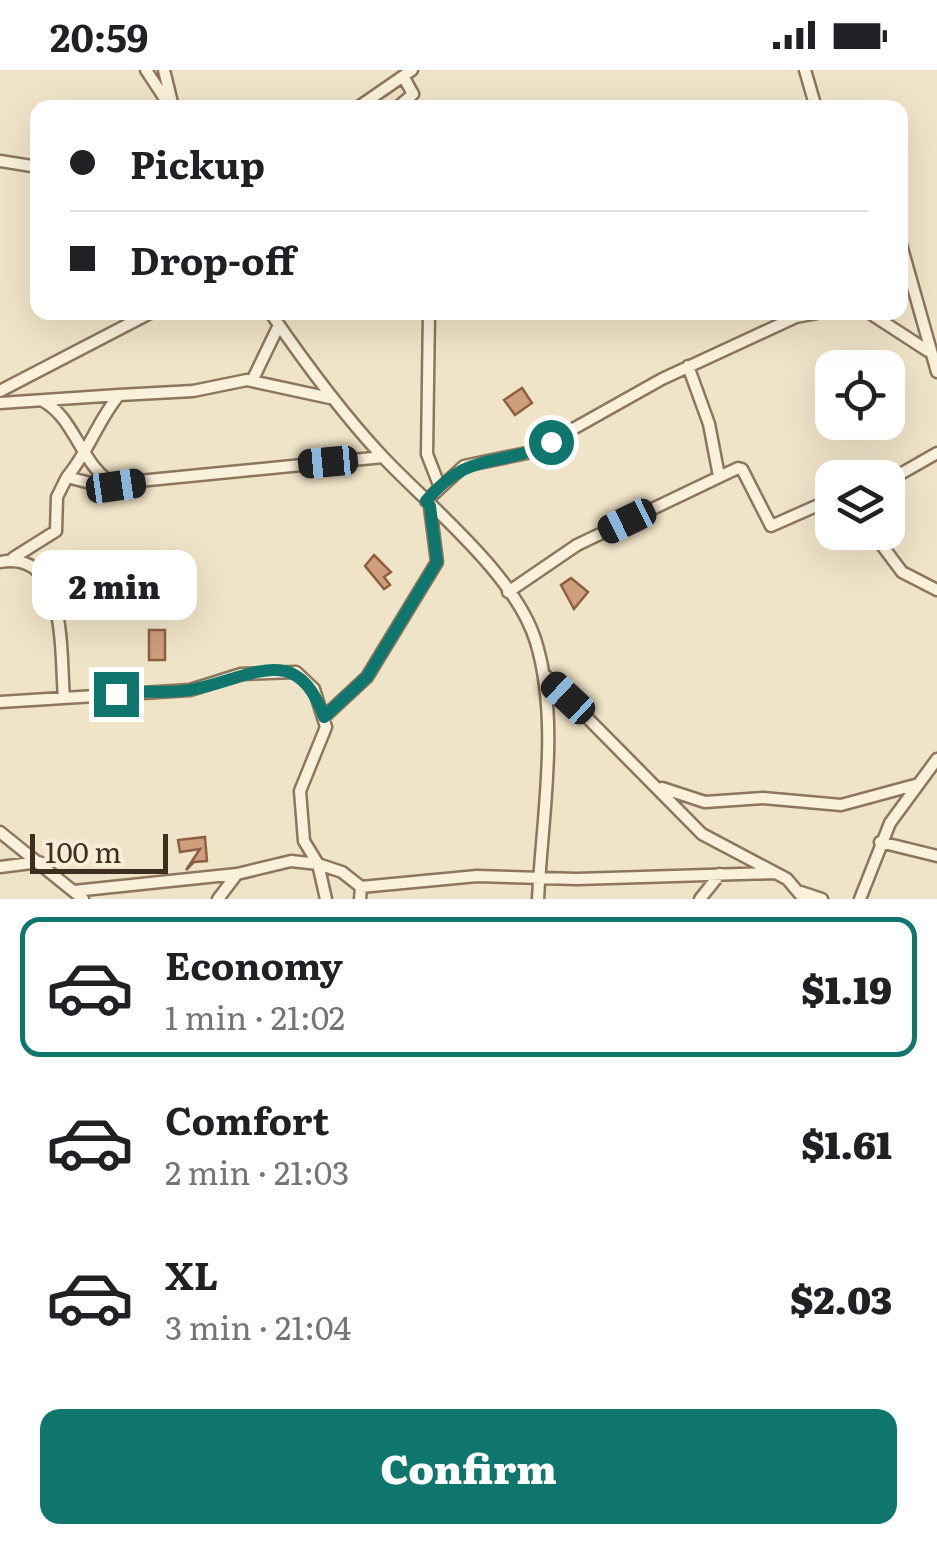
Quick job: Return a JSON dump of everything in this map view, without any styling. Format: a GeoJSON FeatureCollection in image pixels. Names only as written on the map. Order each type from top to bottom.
{"type":"FeatureCollection","features":[{"type":"Feature","properties":{"kind":"street"},"geometry":{"type":"LineString","coordinates":[[146,70],[167,100]]}},
{"type":"Feature","properties":{"kind":"street"},"geometry":{"type":"LineString","coordinates":[[164,70],[170,100]]}},
{"type":"Feature","properties":{"kind":"street"},"geometry":{"type":"LineString","coordinates":[[805,70],[814,100]]}},
{"type":"Feature","properties":{"kind":"street"},"geometry":{"type":"LineString","coordinates":[[368,100],[407,73],[413,94],[406,100]]}},
{"type":"Feature","properties":{"kind":"street"},"geometry":{"type":"LineString","coordinates":[[0,160],[30,166]]}},
{"type":"Feature","properties":{"kind":"street"},"geometry":{"type":"LineString","coordinates":[[908,272],[937,372]]}},
{"type":"Feature","properties":{"kind":"street"},"geometry":{"type":"LineString","coordinates":[[0,391],[137,320]]}},
{"type":"Feature","properties":{"kind":"street"},"geometry":{"type":"LineString","coordinates":[[276,320],[331,398],[508,592],[536,640],[544,675],[547,718],[538,899]]}},
{"type":"Feature","properties":{"kind":"street"},"geometry":{"type":"LineString","coordinates":[[428,320],[426,454],[440,485]]}},
{"type":"Feature","properties":{"kind":"street"},"geometry":{"type":"LineString","coordinates":[[324,717],[367,677],[437,562],[428,504],[440,485],[464,466],[532,452],[621,398],[789,320]]}},
{"type":"Feature","properties":{"kind":"street"},"geometry":{"type":"LineString","coordinates":[[880,320],[929,352]]}},
{"type":"Feature","properties":{"kind":"street"},"geometry":{"type":"LineString","coordinates":[[252,380],[279,325]]}},
{"type":"Feature","properties":{"kind":"street"},"geometry":{"type":"LineString","coordinates":[[688,366],[709,424],[720,476]]}},
{"type":"Feature","properties":{"kind":"street"},"geometry":{"type":"LineString","coordinates":[[0,403],[252,380],[331,398]]}},
{"type":"Feature","properties":{"kind":"street"},"geometry":{"type":"LineString","coordinates":[[4,561],[56,531],[57,496],[84,457],[103,415],[120,395]]}},
{"type":"Feature","properties":{"kind":"street"},"geometry":{"type":"LineString","coordinates":[[41,400],[60,414],[84,457],[116,486]]}},
{"type":"Feature","properties":{"kind":"street"},"geometry":{"type":"LineString","coordinates":[[905,471],[937,453]]}},
{"type":"Feature","properties":{"kind":"street"},"geometry":{"type":"LineString","coordinates":[[67,477],[116,486],[383,457]]}},
{"type":"Feature","properties":{"kind":"street"},"geometry":{"type":"LineString","coordinates":[[508,592],[577,545],[742,469],[771,526],[815,506]]}},
{"type":"Feature","properties":{"kind":"street"},"geometry":{"type":"LineString","coordinates":[[886,550],[902,572],[937,590]]}},
{"type":"Feature","properties":{"kind":"street"},"geometry":{"type":"LineString","coordinates":[[4,561],[36,567],[52,594],[64,698]]}},
{"type":"Feature","properties":{"kind":"street"},"geometry":{"type":"LineString","coordinates":[[0,702],[190,690],[242,674],[288,671],[309,682],[324,717],[324,736],[300,791],[304,841],[318,864],[326,899]]}},
{"type":"Feature","properties":{"kind":"street"},"geometry":{"type":"LineString","coordinates":[[544,675],[660,787],[702,834],[775,873],[803,896],[822,899]]}},
{"type":"Feature","properties":{"kind":"street"},"geometry":{"type":"LineString","coordinates":[[859,899],[880,842],[915,785],[937,759]]}},
{"type":"Feature","properties":{"kind":"street"},"geometry":{"type":"LineString","coordinates":[[660,787],[705,802],[763,798],[842,805],[915,785]]}},
{"type":"Feature","properties":{"kind":"street"},"geometry":{"type":"LineString","coordinates":[[0,832],[79,895],[237,874],[291,861],[342,872],[361,893],[477,876],[775,873]]}},
{"type":"Feature","properties":{"kind":"street"},"geometry":{"type":"LineString","coordinates":[[291,861],[304,841]]}},
{"type":"Feature","properties":{"kind":"street"},"geometry":{"type":"LineString","coordinates":[[880,842],[937,856]]}},
{"type":"Feature","properties":{"kind":"street"},"geometry":{"type":"LineString","coordinates":[[0,866],[39,862]]}},
{"type":"Feature","properties":{"kind":"street"},"geometry":{"type":"LineString","coordinates":[[218,899],[237,874]]}},
{"type":"Feature","properties":{"kind":"street"},"geometry":{"type":"LineString","coordinates":[[700,899],[720,874]]}},
{"type":"Feature","properties":{"kind":"building"},"geometry":{"type":"Polygon","coordinates":[[[522,388],[532,403],[515,415],[504,400],[522,388]]]}},
{"type":"Feature","properties":{"kind":"building"},"geometry":{"type":"Polygon","coordinates":[[[374,555],[391,572],[384,577],[390,585],[384,589],[365,566],[374,555]]]}},
{"type":"Feature","properties":{"kind":"building"},"geometry":{"type":"Polygon","coordinates":[[[571,578],[588,592],[574,609],[561,585],[571,578]]]}},
{"type":"Feature","properties":{"kind":"building"},"geometry":{"type":"Polygon","coordinates":[[[149,630],[165,630],[165,660],[149,660],[149,630]]]}},
{"type":"Feature","properties":{"kind":"building"},"geometry":{"type":"Polygon","coordinates":[[[205,837],[207,861],[194,862],[186,870],[200,849],[180,852],[178,840],[205,837]]]}},
{"type":"Feature","properties":{"kind":"route"},"geometry":{"type":"LineString","coordinates":[[116,694],[190,690],[242,674],[288,671],[309,682],[324,717],[367,677],[437,562],[430,506],[426,501],[448,476],[464,466],[486,459],[520,456],[551,442]]}}]}
